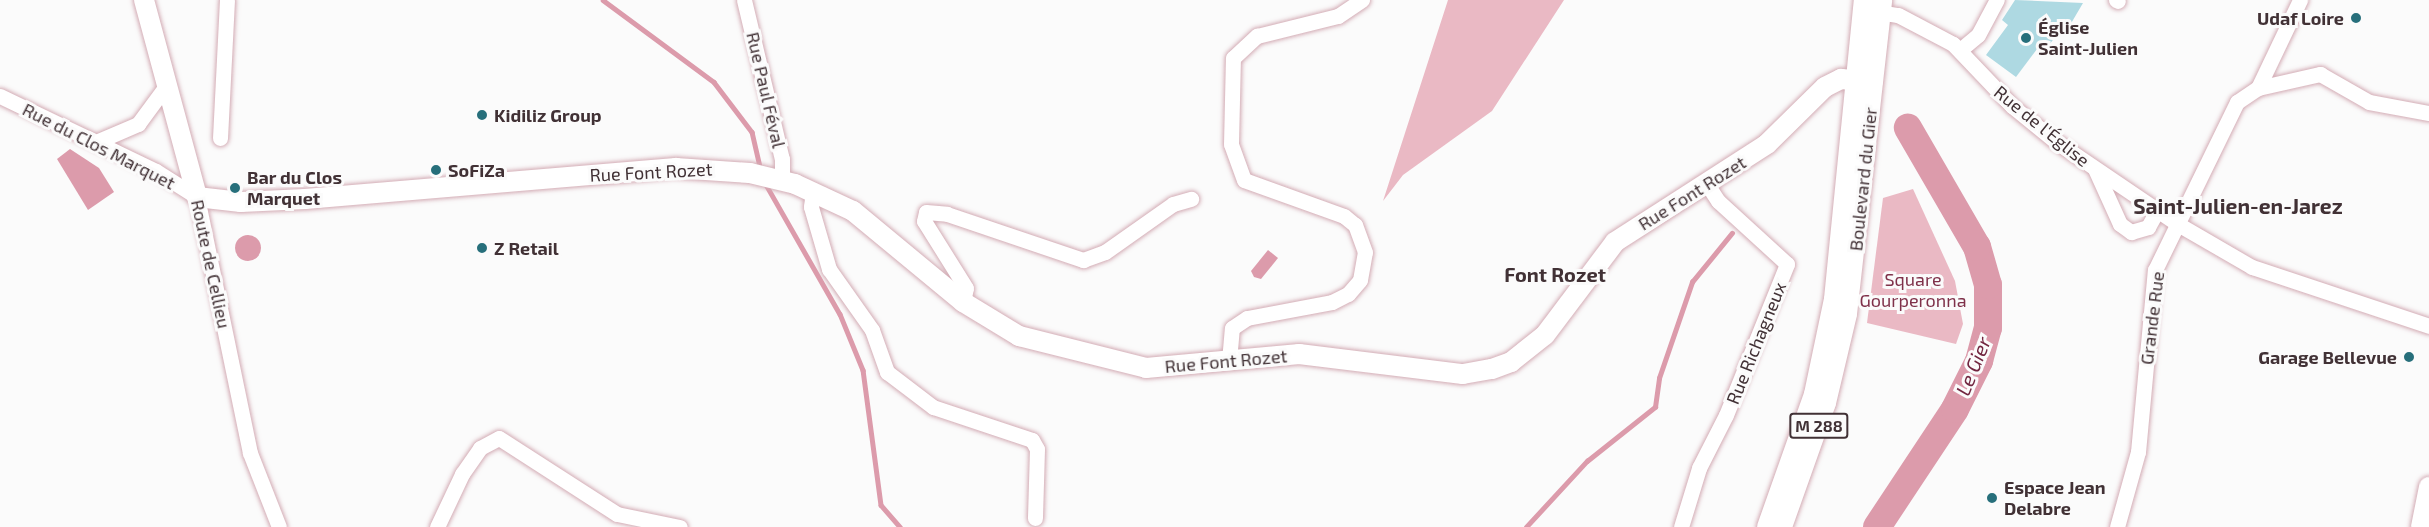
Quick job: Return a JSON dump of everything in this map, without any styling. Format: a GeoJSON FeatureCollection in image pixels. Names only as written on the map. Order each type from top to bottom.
{"type":"FeatureCollection","features":[{"type":"Feature","properties":{"kind":"main road","name":"Route de Cellieu"},"geometry":{"type":"LineString","coordinates":[[144,0],[197,197]]}},
{"type":"Feature","properties":{"kind":"main road","name":"Boulevard du Gier"},"geometry":{"type":"LineString","coordinates":[[1782,527],[1826,403],[1847,314],[1872,6]]}},
{"type":"Feature","properties":{"kind":"main road","name":"Rue Font Rozet"},"geometry":{"type":"LineString","coordinates":[[197,197],[241,202],[305,199],[676,168],[750,172],[813,192],[886,234],[963,302],[1019,336],[1119,364],[1186,367],[1299,354],[1462,374],[1492,369],[1511,362],[1545,335],[1616,242],[1767,144],[1825,87],[1841,79],[1865,81]]}},
{"type":"Feature","properties":{"kind":"main road","name":"Boulevard du Gier"},"geometry":{"type":"LineString","coordinates":[[1767,527],[1811,405],[1834,299],[1865,81]]}},
{"type":"Feature","properties":{"kind":"main road"},"geometry":{"type":"LineString","coordinates":[[2421,527],[2429,487]]}},
{"type":"Feature","properties":{"kind":"street"},"geometry":{"type":"LineString","coordinates":[[220,138],[228,0]]}},
{"type":"Feature","properties":{"kind":"street","name":"Rue Paul Féval"},"geometry":{"type":"LineString","coordinates":[[744,0],[782,159],[777,179]]}},
{"type":"Feature","properties":{"kind":"street"},"geometry":{"type":"LineString","coordinates":[[1229,361],[1232,328],[1247,318],[1332,302],[1348,294],[1360,280],[1365,252],[1355,225],[1344,216],[1244,180],[1231,144],[1233,58],[1257,36],[1338,16],[1362,0]]}},
{"type":"Feature","properties":{"kind":"street"},"geometry":{"type":"LineString","coordinates":[[1960,50],[1978,35],[1997,0]]}},
{"type":"Feature","properties":{"kind":"street","name":"Grande Rue"},"geometry":{"type":"LineString","coordinates":[[2117,527],[2138,452],[2151,290],[2176,223],[2237,102],[2258,88],[2300,0]]}},
{"type":"Feature","properties":{"kind":"street","name":"Rue de l'Église"},"geometry":{"type":"LineString","coordinates":[[1872,6],[1923,26],[1960,50],[2012,106],[2049,136],[2176,223],[2272,277],[2429,326]]}},
{"type":"Feature","properties":{"kind":"street"},"geometry":{"type":"LineString","coordinates":[[2258,88],[2320,74],[2330,75],[2359,98],[2429,112]]}},
{"type":"Feature","properties":{"kind":"street"},"geometry":{"type":"LineString","coordinates":[[96,142],[138,124],[166,86]]}},
{"type":"Feature","properties":{"kind":"street","name":"Rue du Clos Marquet"},"geometry":{"type":"LineString","coordinates":[[0,96],[96,142],[197,197]]}},
{"type":"Feature","properties":{"kind":"street"},"geometry":{"type":"LineString","coordinates":[[2095,169],[2120,224],[2131,232],[2141,232],[2157,211]]}},
{"type":"Feature","properties":{"kind":"street","name":"Rue Richagneux"},"geometry":{"type":"LineString","coordinates":[[1681,527],[1698,468],[1726,415],[1786,270],[1782,255],[1733,216],[1707,184]]}},
{"type":"Feature","properties":{"kind":"street"},"geometry":{"type":"LineString","coordinates":[[813,192],[811,207],[829,269],[872,330],[887,372],[926,404],[1032,440],[1037,449],[1035,518]]}},
{"type":"Feature","properties":{"kind":"street","name":"Route de Cellieu"},"geometry":{"type":"LineString","coordinates":[[197,197],[250,453],[279,527]]}},
{"type":"Feature","properties":{"kind":"street"},"geometry":{"type":"LineString","coordinates":[[963,302],[966,288],[928,228],[926,212],[947,214],[1083,260],[1105,252],[1173,204],[1191,198]]}},
{"type":"Feature","properties":{"kind":"street"},"geometry":{"type":"LineString","coordinates":[[437,527],[462,474],[480,448],[499,438],[617,514],[680,527]]}},
{"type":"Feature","properties":{"kind":"green space"},"geometry":{"type":"Polygon","coordinates":[[[1448,0],[1564,0],[1492,111],[1403,175],[1383,201],[1448,0]]]}},
{"type":"Feature","properties":{"kind":"green space","name":"Square Gourperonna"},"geometry":{"type":"Polygon","coordinates":[[[1913,189],[1955,281],[1963,324],[1956,344],[1867,323],[1883,198],[1913,189]]]}},
{"type":"Feature","properties":{"kind":"shaded area"},"geometry":{"type":"Polygon","coordinates":[[[70,149],[99,168],[114,192],[88,210],[57,159],[70,149]]]}},
{"type":"Feature","properties":{"kind":"shaded area"},"geometry":{"type":"Polygon","coordinates":[[[248,235],[257,239],[261,248],[257,257],[248,261],[239,257],[235,248],[239,239],[248,235]]]}},
{"type":"Feature","properties":{"kind":"shaded area"},"geometry":{"type":"Polygon","coordinates":[[[1268,250],[1278,258],[1261,279],[1254,277],[1251,271],[1268,250]]]}},
{"type":"Feature","properties":{"kind":"building","name":"Église Saint-Julien"},"geometry":{"type":"Polygon","coordinates":[[[2015,0],[2083,3],[2066,32],[2062,28],[2046,49],[2040,45],[2016,77],[1986,55],[2008,25],[2002,20],[2015,0]]]}},
{"type":"Feature","properties":{"kind":"waterway"},"geometry":{"type":"LineString","coordinates":[[603,0],[714,82],[752,132],[761,170]]}},
{"type":"Feature","properties":{"kind":"waterway","name":"Le Gier"},"geometry":{"type":"LineString","coordinates":[[1877,527],[1955,409],[1979,361],[1988,328],[1988,285],[1977,247],[1908,128]]}},
{"type":"Feature","properties":{"kind":"waterway"},"geometry":{"type":"LineString","coordinates":[[764,181],[840,314],[863,370],[881,505],[900,527]]}},
{"type":"Feature","properties":{"kind":"waterway"},"geometry":{"type":"LineString","coordinates":[[1526,527],[1587,461],[1655,407],[1659,378],[1692,282],[1732,233]]}},
{"type":"Feature","properties":{"kind":"place","name":"Udaf Loire"},"geometry":{"type":"Point","coordinates":[2356,18]}},
{"type":"Feature","properties":{"kind":"place","name":"Église Saint-Julien"},"geometry":{"type":"Point","coordinates":[2026,38]}},
{"type":"Feature","properties":{"kind":"place","name":"Kidiliz Group"},"geometry":{"type":"Point","coordinates":[482,115]}},
{"type":"Feature","properties":{"kind":"place","name":"SoFiZa"},"geometry":{"type":"Point","coordinates":[436,170]}},
{"type":"Feature","properties":{"kind":"place","name":"Bar du Clos Marquet"},"geometry":{"type":"Point","coordinates":[235,188]}},
{"type":"Feature","properties":{"kind":"place","name":"Z Retail"},"geometry":{"type":"Point","coordinates":[482,248]}},
{"type":"Feature","properties":{"kind":"place","name":"Garage Bellevue"},"geometry":{"type":"Point","coordinates":[2409,357]}},
{"type":"Feature","properties":{"kind":"place","name":"Espace Jean Delabre"},"geometry":{"type":"Point","coordinates":[1992,498]}},
{"type":"Feature","properties":{"kind":"district","name":"Saint-Julien-en-Jarez"},"geometry":{"type":"Point","coordinates":[2238,206]}},
{"type":"Feature","properties":{"kind":"district","name":"Font Rozet"},"geometry":{"type":"Point","coordinates":[1555,274]}}]}
